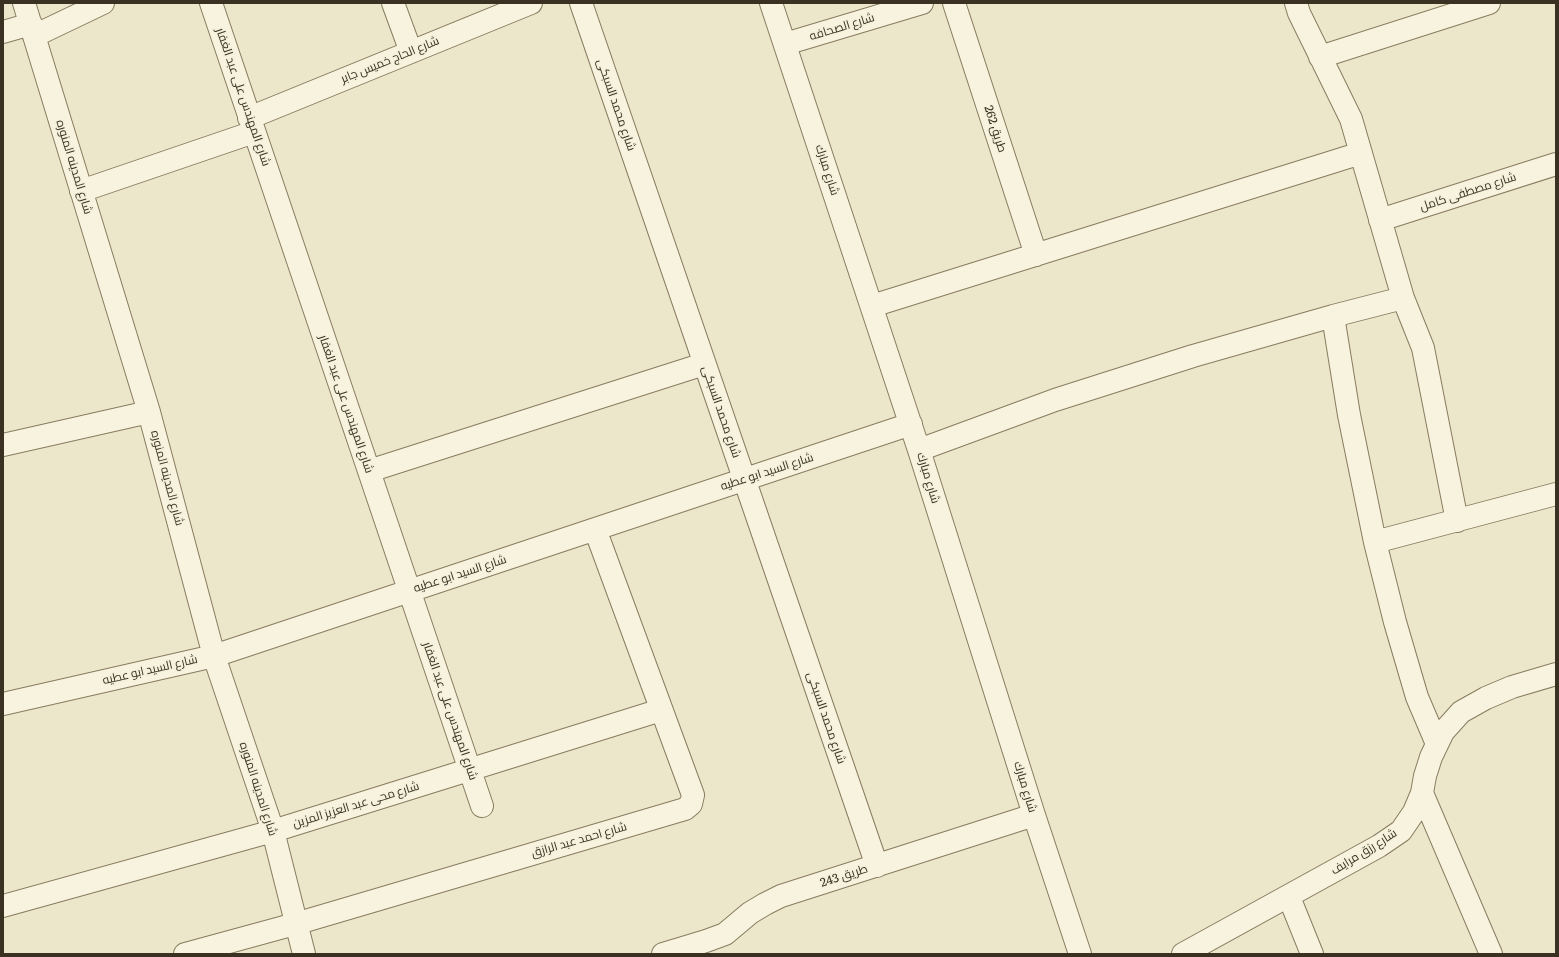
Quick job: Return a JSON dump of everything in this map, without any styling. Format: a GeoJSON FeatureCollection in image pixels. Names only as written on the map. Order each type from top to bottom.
{"type":"FeatureCollection","features":[{"type":"Feature","properties":{"kind":"street","name":"شارع المدينه المنوره"},"geometry":{"type":"LineString","coordinates":[[24,3],[149,412],[214,656],[273,831],[295,924],[304,954]]}},
{"type":"Feature","properties":{"kind":"street"},"geometry":{"type":"LineString","coordinates":[[3,32],[32,30],[103,3]]}},
{"type":"Feature","properties":{"kind":"street","name":"شارع المهندس على عبد الغفار"},"geometry":{"type":"LineString","coordinates":[[211,3],[482,806]]}},
{"type":"Feature","properties":{"kind":"street"},"geometry":{"type":"LineString","coordinates":[[394,3],[410,52]]}},
{"type":"Feature","properties":{"kind":"street","name":"شارع الحاج خميس جابر"},"geometry":{"type":"LineString","coordinates":[[81,191],[252,125],[410,52],[531,3]]}},
{"type":"Feature","properties":{"kind":"street","name":"شارع محمد السبكى"},"geometry":{"type":"LineString","coordinates":[[581,3],[876,866]]}},
{"type":"Feature","properties":{"kind":"street","name":"شارع مبارك"},"geometry":{"type":"LineString","coordinates":[[771,3],[911,424],[1034,815],[1080,954]]}},
{"type":"Feature","properties":{"kind":"street","name":"شارع الصحافه"},"geometry":{"type":"LineString","coordinates":[[785,44],[922,3]]}},
{"type":"Feature","properties":{"kind":"street","name":"طريق 262"},"geometry":{"type":"LineString","coordinates":[[954,3],[1036,255]]}},
{"type":"Feature","properties":{"kind":"street"},"geometry":{"type":"LineString","coordinates":[[1296,3],[1299,13],[1351,119],[1403,298],[1423,348],[1457,521]]}},
{"type":"Feature","properties":{"kind":"street"},"geometry":{"type":"LineString","coordinates":[[1320,57],[1489,3]]}},
{"type":"Feature","properties":{"kind":"street"},"geometry":{"type":"LineString","coordinates":[[872,306],[1361,153]]}},
{"type":"Feature","properties":{"kind":"street","name":"شارع مصطفى كامل"},"geometry":{"type":"LineString","coordinates":[[1380,220],[1556,164]]}},
{"type":"Feature","properties":{"kind":"street"},"geometry":{"type":"LineString","coordinates":[[919,450],[1055,400],[1193,356],[1333,316],[1403,298]]}},
{"type":"Feature","properties":{"kind":"street"},"geometry":{"type":"LineString","coordinates":[[1333,316],[1349,415],[1375,542],[1395,622],[1417,697],[1437,744]]}},
{"type":"Feature","properties":{"kind":"street"},"geometry":{"type":"LineString","coordinates":[[369,470],[704,364]]}},
{"type":"Feature","properties":{"kind":"street"},"geometry":{"type":"LineString","coordinates":[[3,445],[149,412]]}},
{"type":"Feature","properties":{"kind":"street","name":"شارع السيد ابو عطيه"},"geometry":{"type":"LineString","coordinates":[[3,704],[214,656],[911,424]]}},
{"type":"Feature","properties":{"kind":"street"},"geometry":{"type":"LineString","coordinates":[[1375,542],[1556,494]]}},
{"type":"Feature","properties":{"kind":"street","name":"شارع احمد عبد الرازق"},"geometry":{"type":"LineString","coordinates":[[185,954],[295,924],[685,809],[691,804],[692,795],[595,529]]}},
{"type":"Feature","properties":{"kind":"street","name":"شارع رزق مرايف"},"geometry":{"type":"LineString","coordinates":[[1183,954],[1289,897],[1379,846],[1401,831],[1414,812],[1422,793],[1425,776],[1443,732],[1461,712],[1486,698],[1512,687],[1556,674]]}},
{"type":"Feature","properties":{"kind":"street","name":"شارع محى عبد العزيز المزين"},"geometry":{"type":"LineString","coordinates":[[3,906],[273,831],[661,710]]}},
{"type":"Feature","properties":{"kind":"street"},"geometry":{"type":"LineString","coordinates":[[1422,793],[1491,954]]}},
{"type":"Feature","properties":{"kind":"street","name":"طريق 243"},"geometry":{"type":"LineString","coordinates":[[663,954],[725,934],[750,913],[781,896],[1034,815]]}},
{"type":"Feature","properties":{"kind":"street"},"geometry":{"type":"LineString","coordinates":[[1289,897],[1312,954]]}}]}
